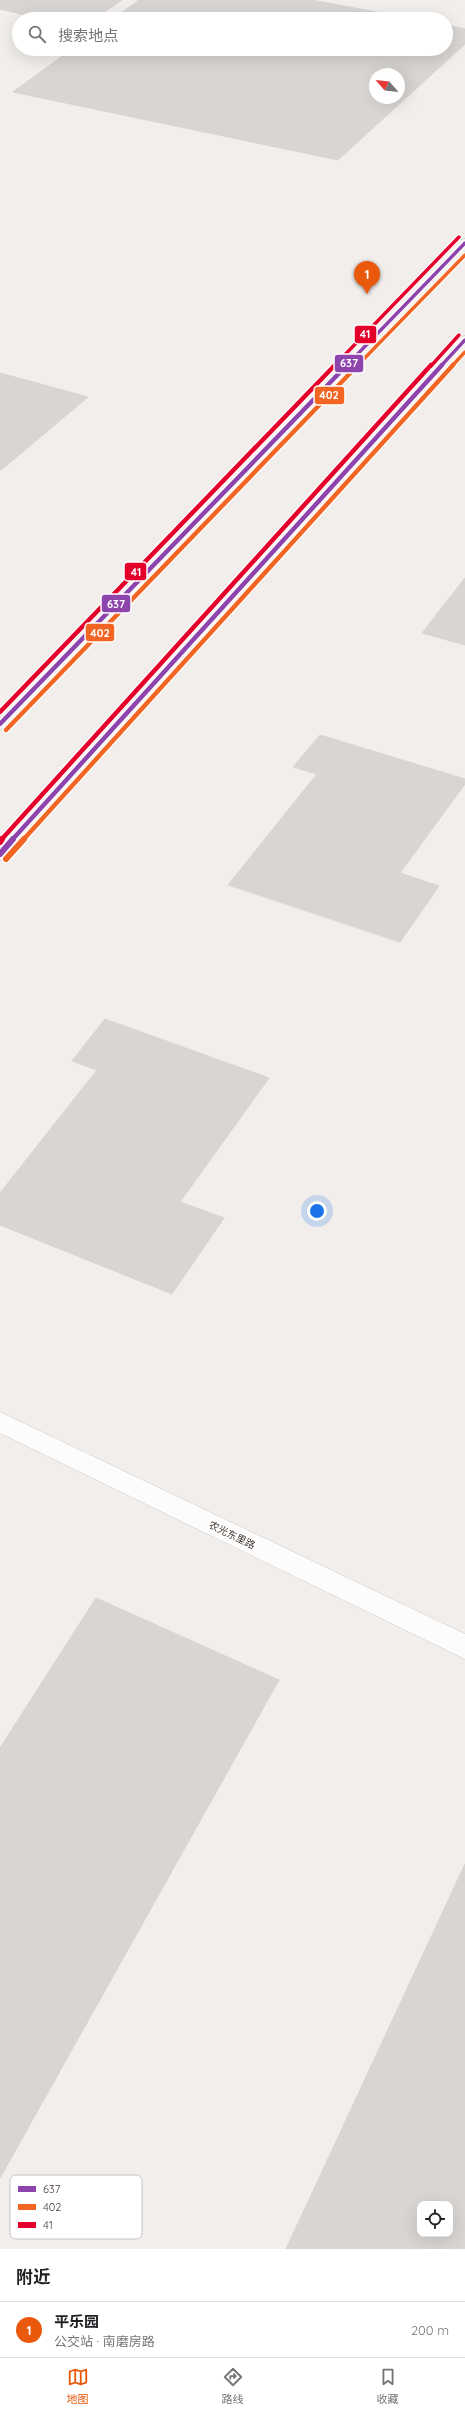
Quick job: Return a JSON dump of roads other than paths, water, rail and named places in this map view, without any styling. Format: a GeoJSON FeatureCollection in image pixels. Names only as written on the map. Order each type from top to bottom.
{"type":"FeatureCollection","features":[{"type":"Feature","properties":{"kind":"main road"},"geometry":{"type":"LineString","coordinates":[[0,724],[465,243]]}},
{"type":"Feature","properties":{"kind":"main road"},"geometry":{"type":"LineString","coordinates":[[0,854],[465,340]]}},
{"type":"Feature","properties":{"kind":"street","name":"农光东里路"},"geometry":{"type":"LineString","coordinates":[[0,1422],[465,1647]]}},
{"type":"Feature","properties":{"kind":"place","name":"平乐园"},"geometry":{"type":"Point","coordinates":[367,294]}}]}
